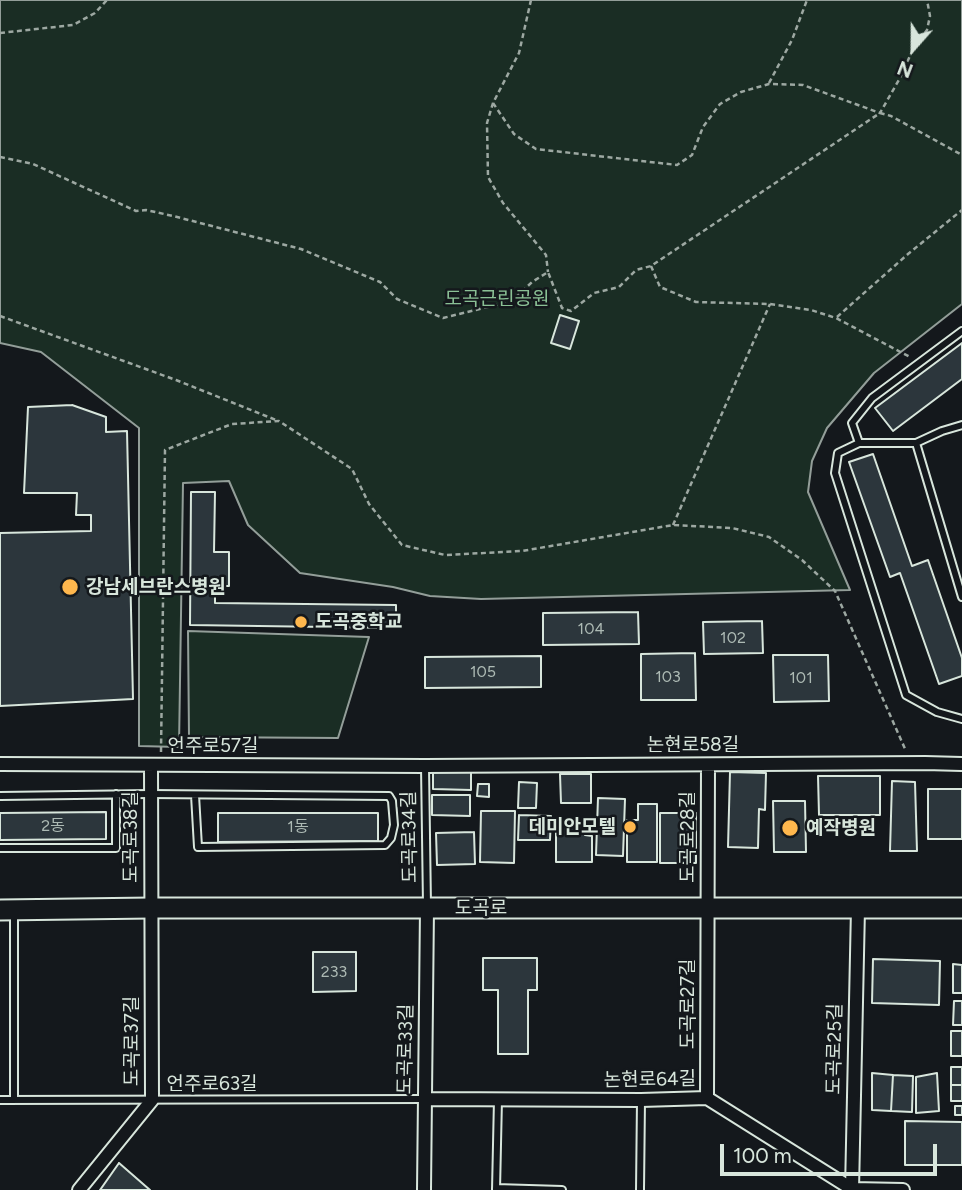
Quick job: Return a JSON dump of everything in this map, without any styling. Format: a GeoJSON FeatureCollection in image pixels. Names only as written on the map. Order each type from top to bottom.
{"type":"FeatureCollection","features":[{"type":"Feature","properties":{"kind":"main road","name":"도곡로"},"geometry":{"type":"LineString","coordinates":[[7,911],[151,908],[962,908]]}},
{"type":"Feature","properties":{"kind":"street","name":"언주로57길"},"geometry":{"type":"LineString","coordinates":[[0,764],[425,766]]}},
{"type":"Feature","properties":{"kind":"street","name":"논현로58길"},"geometry":{"type":"LineString","coordinates":[[425,766],[962,764]]}},
{"type":"Feature","properties":{"kind":"street","name":"도곡로38길"},"geometry":{"type":"LineString","coordinates":[[151,765],[151,908]]}},
{"type":"Feature","properties":{"kind":"street","name":"도곡로28길"},"geometry":{"type":"LineString","coordinates":[[707,909],[708,765]]}},
{"type":"Feature","properties":{"kind":"street","name":"도곡로37길"},"geometry":{"type":"LineString","coordinates":[[79,1190],[152,1100],[151,908]]}},
{"type":"Feature","properties":{"kind":"street","name":"도곡로33길"},"geometry":{"type":"LineString","coordinates":[[424,1190],[427,908]]}},
{"type":"Feature","properties":{"kind":"street","name":"도곡로25길"},"geometry":{"type":"LineString","coordinates":[[852,1189],[858,908]]}},
{"type":"Feature","properties":{"kind":"street","name":"도곡로27길"},"geometry":{"type":"LineString","coordinates":[[707,909],[707,1098]]}},
{"type":"Feature","properties":{"kind":"street","name":"논현로64길"},"geometry":{"type":"LineString","coordinates":[[425,1099],[707,1098],[852,1189]]}},
{"type":"Feature","properties":{"kind":"street"},"geometry":{"type":"LineString","coordinates":[[852,1189],[902,1190]]}},
{"type":"Feature","properties":{"kind":"lane"},"geometry":{"type":"LineString","coordinates":[[859,443],[852,423],[872,398],[962,331]]}},
{"type":"Feature","properties":{"kind":"lane"},"geometry":{"type":"LineString","coordinates":[[962,425],[916,443],[859,443],[838,453],[835,473],[906,695],[937,712],[962,719]]}},
{"type":"Feature","properties":{"kind":"lane"},"geometry":{"type":"LineString","coordinates":[[916,443],[962,597]]}},
{"type":"Feature","properties":{"kind":"lane","name":"도곡로34길"},"geometry":{"type":"LineString","coordinates":[[425,766],[427,908]]}},
{"type":"Feature","properties":{"kind":"lane"},"geometry":{"type":"LineString","coordinates":[[0,848],[116,848],[116,794]]}},
{"type":"Feature","properties":{"kind":"lane"},"geometry":{"type":"LineString","coordinates":[[0,796],[150,794],[389,796],[393,801],[394,825],[391,838],[385,845],[198,847],[195,795]]}},
{"type":"Feature","properties":{"kind":"lane"},"geometry":{"type":"LineString","coordinates":[[7,911],[14,1100]]}},
{"type":"Feature","properties":{"kind":"lane","name":"언주로63길"},"geometry":{"type":"LineString","coordinates":[[0,1100],[425,1099]]}},
{"type":"Feature","properties":{"kind":"lane"},"geometry":{"type":"LineString","coordinates":[[498,1100],[496,1189],[562,1190]]}},
{"type":"Feature","properties":{"kind":"lane"},"geometry":{"type":"LineString","coordinates":[[640,1190],[641,1100]]}},
{"type":"Feature","properties":{"kind":"path"},"geometry":{"type":"LineString","coordinates":[[0,33],[73,25],[95,13],[107,0]]}},
{"type":"Feature","properties":{"kind":"path"},"geometry":{"type":"LineString","coordinates":[[531,0],[519,53],[493,103],[487,123],[488,177],[503,203],[546,256],[548,272],[562,308],[571,311],[594,293],[620,287],[636,270],[651,266],[880,113],[914,47],[927,30],[930,16],[927,0]]}},
{"type":"Feature","properties":{"kind":"path"},"geometry":{"type":"LineString","coordinates":[[769,84],[792,40],[807,0]]}},
{"type":"Feature","properties":{"kind":"path"},"geometry":{"type":"LineString","coordinates":[[493,103],[514,134],[536,149],[677,165],[692,155],[703,127],[720,104],[741,92],[769,84],[803,85],[891,116],[962,155]]}},
{"type":"Feature","properties":{"kind":"path"},"geometry":{"type":"LineString","coordinates":[[0,152],[2,157],[33,164],[136,211],[146,210],[173,216],[301,249],[380,282],[397,299],[443,318],[512,301],[548,272]]}},
{"type":"Feature","properties":{"kind":"path"},"geometry":{"type":"LineString","coordinates":[[836,318],[962,209]]}},
{"type":"Feature","properties":{"kind":"path"},"geometry":{"type":"LineString","coordinates":[[651,266],[660,287],[696,302],[770,304],[811,310],[836,318],[912,358],[931,353]]}},
{"type":"Feature","properties":{"kind":"path"},"geometry":{"type":"LineString","coordinates":[[673,525],[770,304]]}},
{"type":"Feature","properties":{"kind":"path"},"geometry":{"type":"LineString","coordinates":[[0,316],[279,421],[352,469],[369,504],[402,545],[445,555],[522,551],[673,525],[732,528],[769,537],[802,560],[835,591],[911,763]]}},
{"type":"Feature","properties":{"kind":"path"},"geometry":{"type":"LineString","coordinates":[[151,765],[163,747],[165,450],[232,424],[279,421]]}},
{"type":"Feature","properties":{"kind":"green space","name":"도곡근린공원"},"geometry":{"type":"Polygon","coordinates":[[[0,0],[962,0],[962,304],[874,373],[827,428],[812,461],[808,492],[850,590],[481,599],[430,596],[393,587],[300,573],[248,525],[229,481],[183,483],[179,747],[139,746],[139,428],[41,352],[0,343],[0,0]]]}},
{"type":"Feature","properties":{"kind":"green space"},"geometry":{"type":"Polygon","coordinates":[[[188,631],[369,637],[338,738],[189,737],[188,631]]]}},
{"type":"Feature","properties":{"kind":"building"},"geometry":{"type":"Polygon","coordinates":[[[560,315],[579,321],[570,349],[551,343],[560,315]]]}},
{"type":"Feature","properties":{"kind":"building"},"geometry":{"type":"Polygon","coordinates":[[[962,343],[962,379],[893,431],[875,408],[962,343]]]}},
{"type":"Feature","properties":{"kind":"building","name":"강남세브란스병원"},"geometry":{"type":"Polygon","coordinates":[[[72,405],[106,417],[106,432],[127,431],[133,699],[0,706],[0,533],[91,531],[91,515],[76,515],[77,493],[24,493],[28,407],[72,405]]]}},
{"type":"Feature","properties":{"kind":"building"},"geometry":{"type":"Polygon","coordinates":[[[873,454],[912,566],[928,560],[962,658],[962,676],[939,684],[900,573],[890,577],[849,462],[873,454]]]}},
{"type":"Feature","properties":{"kind":"building"},"geometry":{"type":"Polygon","coordinates":[[[191,492],[215,492],[214,552],[229,552],[229,586],[215,586],[215,603],[396,605],[396,628],[190,625],[191,492]]]}},
{"type":"Feature","properties":{"kind":"building"},"geometry":{"type":"Polygon","coordinates":[[[638,612],[639,644],[543,645],[543,613],[638,612]]]}},
{"type":"Feature","properties":{"kind":"building"},"geometry":{"type":"Polygon","coordinates":[[[762,621],[763,653],[704,654],[703,622],[762,621]]]}},
{"type":"Feature","properties":{"kind":"building"},"geometry":{"type":"Polygon","coordinates":[[[695,653],[696,700],[641,700],[641,654],[695,653]]]}},
{"type":"Feature","properties":{"kind":"building"},"geometry":{"type":"Polygon","coordinates":[[[773,655],[828,655],[829,701],[774,702],[773,655]]]}},
{"type":"Feature","properties":{"kind":"building"},"geometry":{"type":"Polygon","coordinates":[[[541,656],[541,687],[425,688],[425,657],[541,656]]]}},
{"type":"Feature","properties":{"kind":"building"},"geometry":{"type":"Polygon","coordinates":[[[433,771],[471,771],[471,790],[433,789],[433,771]]]}},
{"type":"Feature","properties":{"kind":"building"},"geometry":{"type":"Polygon","coordinates":[[[730,772],[766,773],[765,810],[759,809],[758,848],[728,847],[730,772]]]}},
{"type":"Feature","properties":{"kind":"building"},"geometry":{"type":"Polygon","coordinates":[[[560,774],[591,774],[591,803],[561,803],[560,774]]]}},
{"type":"Feature","properties":{"kind":"building"},"geometry":{"type":"Polygon","coordinates":[[[818,776],[880,776],[880,815],[819,815],[818,776]]]}},
{"type":"Feature","properties":{"kind":"building"},"geometry":{"type":"Polygon","coordinates":[[[892,781],[915,782],[917,851],[890,851],[892,781]]]}},
{"type":"Feature","properties":{"kind":"building"},"geometry":{"type":"Polygon","coordinates":[[[519,782],[537,783],[536,808],[518,808],[519,782]]]}},
{"type":"Feature","properties":{"kind":"building"},"geometry":{"type":"Polygon","coordinates":[[[478,784],[489,784],[489,797],[477,796],[478,784]]]}},
{"type":"Feature","properties":{"kind":"building"},"geometry":{"type":"Polygon","coordinates":[[[928,789],[962,789],[962,839],[928,839],[928,789]]]}},
{"type":"Feature","properties":{"kind":"building"},"geometry":{"type":"Polygon","coordinates":[[[432,795],[470,795],[470,816],[432,815],[432,795]]]}},
{"type":"Feature","properties":{"kind":"building"},"geometry":{"type":"Polygon","coordinates":[[[598,798],[625,799],[623,856],[596,855],[598,798]]]}},
{"type":"Feature","properties":{"kind":"building"},"geometry":{"type":"Polygon","coordinates":[[[773,801],[805,801],[806,852],[774,852],[773,801]]]}},
{"type":"Feature","properties":{"kind":"building"},"geometry":{"type":"Polygon","coordinates":[[[638,804],[657,804],[657,862],[627,862],[627,820],[638,820],[638,804]]]}},
{"type":"Feature","properties":{"kind":"building"},"geometry":{"type":"Polygon","coordinates":[[[481,811],[515,811],[514,863],[480,862],[481,811]]]}},
{"type":"Feature","properties":{"kind":"building"},"geometry":{"type":"Polygon","coordinates":[[[106,812],[106,839],[0,840],[0,813],[106,812]]]}},
{"type":"Feature","properties":{"kind":"building"},"geometry":{"type":"Polygon","coordinates":[[[218,813],[378,813],[378,841],[218,842],[218,813]]]}},
{"type":"Feature","properties":{"kind":"building"},"geometry":{"type":"Polygon","coordinates":[[[660,813],[696,813],[696,863],[660,863],[660,813]]]}},
{"type":"Feature","properties":{"kind":"building"},"geometry":{"type":"Polygon","coordinates":[[[519,815],[551,816],[550,840],[518,840],[519,815]]]}},
{"type":"Feature","properties":{"kind":"building"},"geometry":{"type":"Polygon","coordinates":[[[556,824],[585,824],[585,835],[592,836],[592,862],[556,862],[556,824]]]}},
{"type":"Feature","properties":{"kind":"building"},"geometry":{"type":"Polygon","coordinates":[[[474,832],[475,864],[437,865],[436,833],[474,832]]]}},
{"type":"Feature","properties":{"kind":"building"},"geometry":{"type":"Polygon","coordinates":[[[313,952],[356,952],[356,991],[313,992],[313,952]]]}},
{"type":"Feature","properties":{"kind":"building"},"geometry":{"type":"Polygon","coordinates":[[[483,958],[537,958],[537,990],[528,990],[528,1054],[498,1054],[498,990],[483,990],[483,958]]]}},
{"type":"Feature","properties":{"kind":"building"},"geometry":{"type":"Polygon","coordinates":[[[873,959],[940,961],[939,1005],[872,1003],[873,959]]]}},
{"type":"Feature","properties":{"kind":"building"},"geometry":{"type":"Polygon","coordinates":[[[953,964],[962,965],[962,993],[953,993],[953,964]]]}},
{"type":"Feature","properties":{"kind":"building"},"geometry":{"type":"Polygon","coordinates":[[[954,1001],[962,1001],[962,1025],[953,1025],[954,1001]]]}},
{"type":"Feature","properties":{"kind":"building"},"geometry":{"type":"Polygon","coordinates":[[[951,1031],[962,1031],[962,1056],[951,1056],[951,1031]]]}},
{"type":"Feature","properties":{"kind":"building"},"geometry":{"type":"Polygon","coordinates":[[[951,1067],[962,1067],[962,1085],[951,1085],[951,1067]]]}},
{"type":"Feature","properties":{"kind":"building"},"geometry":{"type":"Polygon","coordinates":[[[872,1073],[893,1075],[891,1111],[872,1110],[872,1073]]]}},
{"type":"Feature","properties":{"kind":"building"},"geometry":{"type":"Polygon","coordinates":[[[937,1073],[939,1111],[916,1113],[916,1077],[937,1073]]]}},
{"type":"Feature","properties":{"kind":"building"},"geometry":{"type":"Polygon","coordinates":[[[893,1075],[913,1076],[912,1112],[891,1111],[893,1075]]]}},
{"type":"Feature","properties":{"kind":"building"},"geometry":{"type":"Polygon","coordinates":[[[951,1085],[962,1085],[962,1101],[951,1101],[951,1085]]]}},
{"type":"Feature","properties":{"kind":"building"},"geometry":{"type":"Polygon","coordinates":[[[955,1106],[962,1106],[962,1115],[955,1115],[955,1106]]]}},
{"type":"Feature","properties":{"kind":"building"},"geometry":{"type":"Polygon","coordinates":[[[905,1121],[962,1122],[962,1165],[905,1165],[905,1121]]]}},
{"type":"Feature","properties":{"kind":"building"},"geometry":{"type":"Polygon","coordinates":[[[119,1163],[150,1190],[100,1190],[119,1163]]]}},
{"type":"Feature","properties":{"kind":"place","name":"강남세브란스병원"},"geometry":{"type":"Point","coordinates":[70,587]}},
{"type":"Feature","properties":{"kind":"place","name":"도곡중학교"},"geometry":{"type":"Point","coordinates":[301,622]}},
{"type":"Feature","properties":{"kind":"place","name":"데미안모텔"},"geometry":{"type":"Point","coordinates":[630,827]}},
{"type":"Feature","properties":{"kind":"place","name":"예작병원"},"geometry":{"type":"Point","coordinates":[790,828]}}]}
